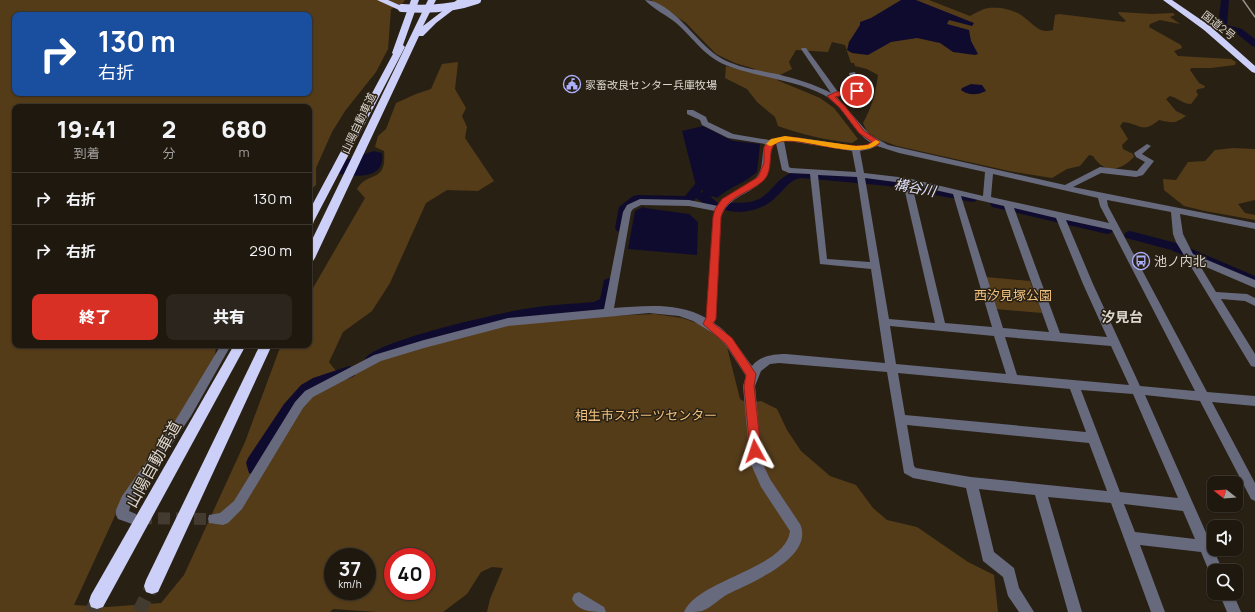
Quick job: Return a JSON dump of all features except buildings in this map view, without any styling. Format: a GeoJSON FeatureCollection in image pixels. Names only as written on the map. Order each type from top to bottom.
{"type":"FeatureCollection","features":[{"type":"Feature","properties":{"kind":"highway"},"geometry":{"type":"LineString","coordinates":[[381,0],[402,8],[435,10],[457,6],[477,0]]}},
{"type":"Feature","properties":{"kind":"highway"},"geometry":{"type":"LineString","coordinates":[[389,71],[415,0]]}},
{"type":"Feature","properties":{"kind":"highway","name":"山陽自動車道"},"geometry":{"type":"LineString","coordinates":[[312,216],[425,0]]}},
{"type":"Feature","properties":{"kind":"highway","name":"山陽自動車道"},"geometry":{"type":"LineString","coordinates":[[312,252],[432,0]]}},
{"type":"Feature","properties":{"kind":"highway"},"geometry":{"type":"LineString","coordinates":[[413,40],[444,13],[462,0]]}},
{"type":"Feature","properties":{"kind":"highway","name":"国道2号"},"geometry":{"type":"LineString","coordinates":[[1167,0],[1207,28],[1255,70]]}},
{"type":"Feature","properties":{"kind":"highway","name":"国道2号"},"geometry":{"type":"LineString","coordinates":[[1175,0],[1215,27],[1255,61]]}},
{"type":"Feature","properties":{"kind":"highway","name":"山陽自動車道"},"geometry":{"type":"LineString","coordinates":[[97,601],[238,348]]}},
{"type":"Feature","properties":{"kind":"highway"},"geometry":{"type":"LineString","coordinates":[[152,586],[265,348]]}},
{"type":"Feature","properties":{"kind":"street"},"geometry":{"type":"LineString","coordinates":[[648,0],[679,22],[705,49],[720,60],[797,82],[833,95],[857,91],[853,73]]}},
{"type":"Feature","properties":{"kind":"street"},"geometry":{"type":"LineString","coordinates":[[804,49],[842,107],[862,132],[877,143],[913,154],[1102,196],[1255,226]]}},
{"type":"Feature","properties":{"kind":"street"},"geometry":{"type":"LineString","coordinates":[[690,112],[703,119],[705,123],[731,136],[780,142],[784,155],[785,168],[789,170],[815,175],[860,178],[908,184],[987,199],[1008,206],[1060,218],[1115,227]]}},
{"type":"Feature","properties":{"kind":"street"},"geometry":{"type":"LineString","coordinates":[[708,324],[711,319],[717,217],[719,209],[731,196],[761,178],[766,170],[768,147],[774,141],[789,138],[818,144],[856,148],[870,147],[877,143]]}},
{"type":"Feature","properties":{"kind":"street"},"geometry":{"type":"LineString","coordinates":[[1068,188],[1069,184],[1100,170],[1120,173],[1140,173],[1150,161],[1138,153],[1147,146]]}},
{"type":"Feature","properties":{"kind":"street"},"geometry":{"type":"LineString","coordinates":[[856,148],[908,469],[913,473],[971,483],[1186,505]]}},
{"type":"Feature","properties":{"kind":"street"},"geometry":{"type":"LineString","coordinates":[[987,199],[989,171]]}},
{"type":"Feature","properties":{"kind":"street"},"geometry":{"type":"LineString","coordinates":[[815,175],[822,262],[875,266]]}},
{"type":"Feature","properties":{"kind":"street"},"geometry":{"type":"LineString","coordinates":[[908,184],[941,327]]}},
{"type":"Feature","properties":{"kind":"street"},"geometry":{"type":"LineString","coordinates":[[957,194],[1013,379]]}},
{"type":"Feature","properties":{"kind":"street"},"geometry":{"type":"LineString","coordinates":[[1102,196],[1104,206],[1255,495]]}},
{"type":"Feature","properties":{"kind":"street"},"geometry":{"type":"LineString","coordinates":[[610,312],[609,307],[627,212],[630,207],[640,202],[673,202],[689,203],[719,209]]}},
{"type":"Feature","properties":{"kind":"street"},"geometry":{"type":"LineString","coordinates":[[1008,206],[1056,337]]}},
{"type":"Feature","properties":{"kind":"street"},"geometry":{"type":"LineString","coordinates":[[1175,211],[1178,234],[1255,362]]}},
{"type":"Feature","properties":{"kind":"street"},"geometry":{"type":"LineString","coordinates":[[1060,218],[1213,564]]}},
{"type":"Feature","properties":{"kind":"street"},"geometry":{"type":"LineString","coordinates":[[1188,252],[1254,282],[1251,300],[1214,295]]}},
{"type":"Feature","properties":{"kind":"street"},"geometry":{"type":"LineString","coordinates":[[214,519],[223,519],[238,504],[299,405],[310,394],[378,358],[490,326],[536,318],[649,309],[679,312],[697,318],[720,332],[729,341],[751,374]]}},
{"type":"Feature","properties":{"kind":"street"},"geometry":{"type":"LineString","coordinates":[[883,322],[1115,342]]}},
{"type":"Feature","properties":{"kind":"street"},"geometry":{"type":"LineString","coordinates":[[132,518],[122,515],[122,508],[128,497],[173,436],[207,382],[224,348]]}},
{"type":"Feature","properties":{"kind":"street"},"geometry":{"type":"LineString","coordinates":[[691,612],[713,595],[778,560],[791,547],[796,539],[796,530],[768,488],[760,474],[756,462],[749,386],[751,374],[765,361],[776,358],[1255,401]]}},
{"type":"Feature","properties":{"kind":"street"},"geometry":{"type":"LineString","coordinates":[[1074,385],[1158,612]]}},
{"type":"Feature","properties":{"kind":"street"},"geometry":{"type":"LineString","coordinates":[[900,419],[1094,438]]}},
{"type":"Feature","properties":{"kind":"street"},"geometry":{"type":"LineString","coordinates":[[971,483],[988,556],[1009,573],[1013,591],[1027,612]]}},
{"type":"Feature","properties":{"kind":"street"},"geometry":{"type":"LineString","coordinates":[[1040,490],[1075,612]]}},
{"type":"Feature","properties":{"kind":"street"},"geometry":{"type":"LineString","coordinates":[[1131,538],[1204,546]]}},
{"type":"Feature","properties":{"kind":"street"},"geometry":{"type":"LineString","coordinates":[[579,599],[599,612]]}},
{"type":"Feature","properties":{"kind":"street"},"geometry":{"type":"LineString","coordinates":[[1229,600],[1234,612]]}},
{"type":"Feature","properties":{"kind":"green space","name":"相生市スポーツセンター"},"geometry":{"type":"Polygon","coordinates":[[[0,0],[405,0],[403,3],[391,9],[388,49],[376,72],[345,111],[332,132],[316,168],[316,185],[312,188],[312,104],[12,104],[12,348],[216,348],[215,357],[177,419],[125,494],[74,605],[107,607],[161,603],[184,575],[245,442],[280,348],[312,348],[312,290],[365,198],[357,189],[361,183],[380,173],[383,168],[384,151],[375,147],[378,136],[386,129],[396,103],[431,89],[442,64],[458,62],[455,89],[466,108],[462,116],[467,127],[465,138],[494,181],[478,191],[447,190],[426,203],[390,283],[372,311],[343,332],[329,362],[336,371],[503,326],[586,317],[655,314],[682,318],[708,327],[725,339],[740,399],[747,403],[761,401],[777,409],[787,430],[801,451],[830,476],[856,485],[873,508],[887,520],[917,527],[968,562],[994,575],[998,612],[487,612],[490,599],[503,568],[492,567],[481,572],[467,594],[443,612],[377,612],[333,609],[330,612],[0,612],[0,0]]]}},
{"type":"Feature","properties":{"kind":"green space"},"geometry":{"type":"Polygon","coordinates":[[[651,0],[929,0],[970,16],[988,8],[1008,10],[1021,15],[1036,27],[1044,31],[1053,30],[1055,15],[1059,14],[1124,22],[1126,21],[1118,13],[1119,12],[1152,14],[1173,13],[1175,15],[1170,17],[1180,24],[1160,20],[1150,24],[1149,27],[1181,45],[1182,48],[1174,51],[1178,56],[1231,59],[1236,62],[1235,65],[1211,68],[1191,68],[1190,70],[1199,83],[1205,86],[1204,88],[1196,91],[1198,95],[1191,104],[1185,103],[1170,96],[1166,99],[1176,111],[1186,116],[1176,122],[1159,120],[1149,126],[1141,127],[1123,122],[1120,126],[1128,139],[1122,145],[1123,149],[1133,154],[1134,157],[1129,162],[1113,169],[1102,166],[1093,156],[1089,155],[1080,166],[1067,169],[1052,178],[1009,171],[897,146],[878,139],[867,132],[863,123],[873,100],[878,75],[867,69],[855,66],[854,63],[851,63],[845,45],[832,42],[828,52],[796,50],[789,62],[792,69],[780,75],[777,80],[820,98],[834,108],[858,139],[852,143],[833,140],[806,135],[778,126],[775,117],[757,102],[747,89],[725,78],[726,66],[753,72],[755,69],[735,63],[716,54],[686,23],[651,0]]]}},
{"type":"Feature","properties":{"kind":"green space"},"geometry":{"type":"Polygon","coordinates":[[[1233,148],[1255,149],[1255,200],[1238,204],[1245,213],[1255,215],[1255,220],[1184,206],[1164,190],[1163,179],[1176,180],[1188,162],[1205,161],[1215,150],[1233,148]]]}},
{"type":"Feature","properties":{"kind":"green space","name":"西汐見塚公園"},"geometry":{"type":"Polygon","coordinates":[[[986,277],[1030,281],[1042,313],[995,309],[986,277]]]}},
{"type":"Feature","properties":{"kind":"shaded area"},"geometry":{"type":"Polygon","coordinates":[[[901,0],[916,0],[974,23],[972,26],[949,20],[947,24],[969,30],[971,41],[978,54],[975,55],[953,52],[940,43],[917,38],[891,42],[868,55],[852,53],[847,50],[849,42],[860,25],[860,22],[871,18],[901,0]]]}},
{"type":"Feature","properties":{"kind":"shaded area"},"geometry":{"type":"Polygon","coordinates":[[[971,84],[982,85],[986,91],[974,94],[961,90],[962,88],[971,84]]]}},
{"type":"Feature","properties":{"kind":"shaded area"},"geometry":{"type":"Polygon","coordinates":[[[703,126],[733,141],[760,144],[757,172],[717,198],[703,192],[703,189],[696,186],[682,131],[703,126]]]}},
{"type":"Feature","properties":{"kind":"shaded area"},"geometry":{"type":"Polygon","coordinates":[[[374,151],[382,153],[382,161],[380,167],[371,174],[352,176],[338,174],[330,170],[339,162],[374,151]]]}},
{"type":"Feature","properties":{"kind":"shaded area"},"geometry":{"type":"Polygon","coordinates":[[[643,207],[689,214],[698,222],[697,255],[628,249],[635,211],[643,207]]]}},
{"type":"Feature","properties":{"kind":"waterway"},"geometry":{"type":"LineString","coordinates":[[1225,0],[1222,26],[1239,31],[1255,44]]}},
{"type":"Feature","properties":{"kind":"waterway","name":"構谷川"},"geometry":{"type":"LineString","coordinates":[[729,207],[741,208],[753,206],[765,201],[787,179],[802,174],[888,182],[972,198]]}},
{"type":"Feature","properties":{"kind":"waterway"},"geometry":{"type":"LineString","coordinates":[[621,228],[625,207],[637,199],[688,200],[699,187]]}},
{"type":"Feature","properties":{"kind":"waterway","name":"構谷川"},"geometry":{"type":"LineString","coordinates":[[708,194],[702,197],[713,204]]}},
{"type":"Feature","properties":{"kind":"waterway","name":"構谷川"},"geometry":{"type":"LineString","coordinates":[[996,204],[1107,230]]}},
{"type":"Feature","properties":{"kind":"waterway","name":"構谷川"},"geometry":{"type":"LineString","coordinates":[[1130,235],[1175,247],[1255,281]]}},
{"type":"Feature","properties":{"kind":"waterway"},"geometry":{"type":"LineString","coordinates":[[372,359],[390,350],[417,341],[503,318],[526,314],[596,307],[606,302],[609,283]]}},
{"type":"Feature","properties":{"kind":"waterway"},"geometry":{"type":"LineString","coordinates":[[255,468],[254,463],[298,398],[314,384],[349,372]]}},
{"type":"Feature","properties":{"kind":"tunnel"},"geometry":{"type":"LineString","coordinates":[[140,518],[214,519]]}},
{"type":"Feature","properties":{"kind":"tunnel"},"geometry":{"type":"LineString","coordinates":[[139,612],[152,586]]}},
{"type":"Feature","properties":{"kind":"tunnel"},"geometry":{"type":"LineString","coordinates":[[91,612],[97,601]]}},
{"type":"Feature","properties":{"kind":"railway"},"geometry":{"type":"LineString","coordinates":[[1243,0],[1255,17]]}},
{"type":"Feature","properties":{"kind":"slow traffic"},"geometry":{"type":"LineString","coordinates":[[770,144],[773,141],[789,138],[818,144],[864,148],[870,147],[877,143],[876,142]]}},
{"type":"Feature","properties":{"kind":"place","name":"家畜改良センター兵庫牧場"},"geometry":{"type":"Point","coordinates":[572,84]}},
{"type":"Feature","properties":{"kind":"place","name":"池ノ内北"},"geometry":{"type":"Point","coordinates":[1141,261]}},
{"type":"Feature","properties":{"kind":"district","name":"汐見台"},"geometry":{"type":"Point","coordinates":[1122,316]}},
{"type":"Feature","properties":{"kind":"route"},"geometry":{"type":"LineString","coordinates":[[755,451],[749,386],[751,374],[729,341],[720,332],[708,324],[711,319],[717,217],[719,209],[731,196],[761,178],[766,170],[768,147],[773,141],[789,138],[818,144],[856,148],[870,147],[877,143],[862,132],[842,107],[830,96],[857,91]]}}]}
